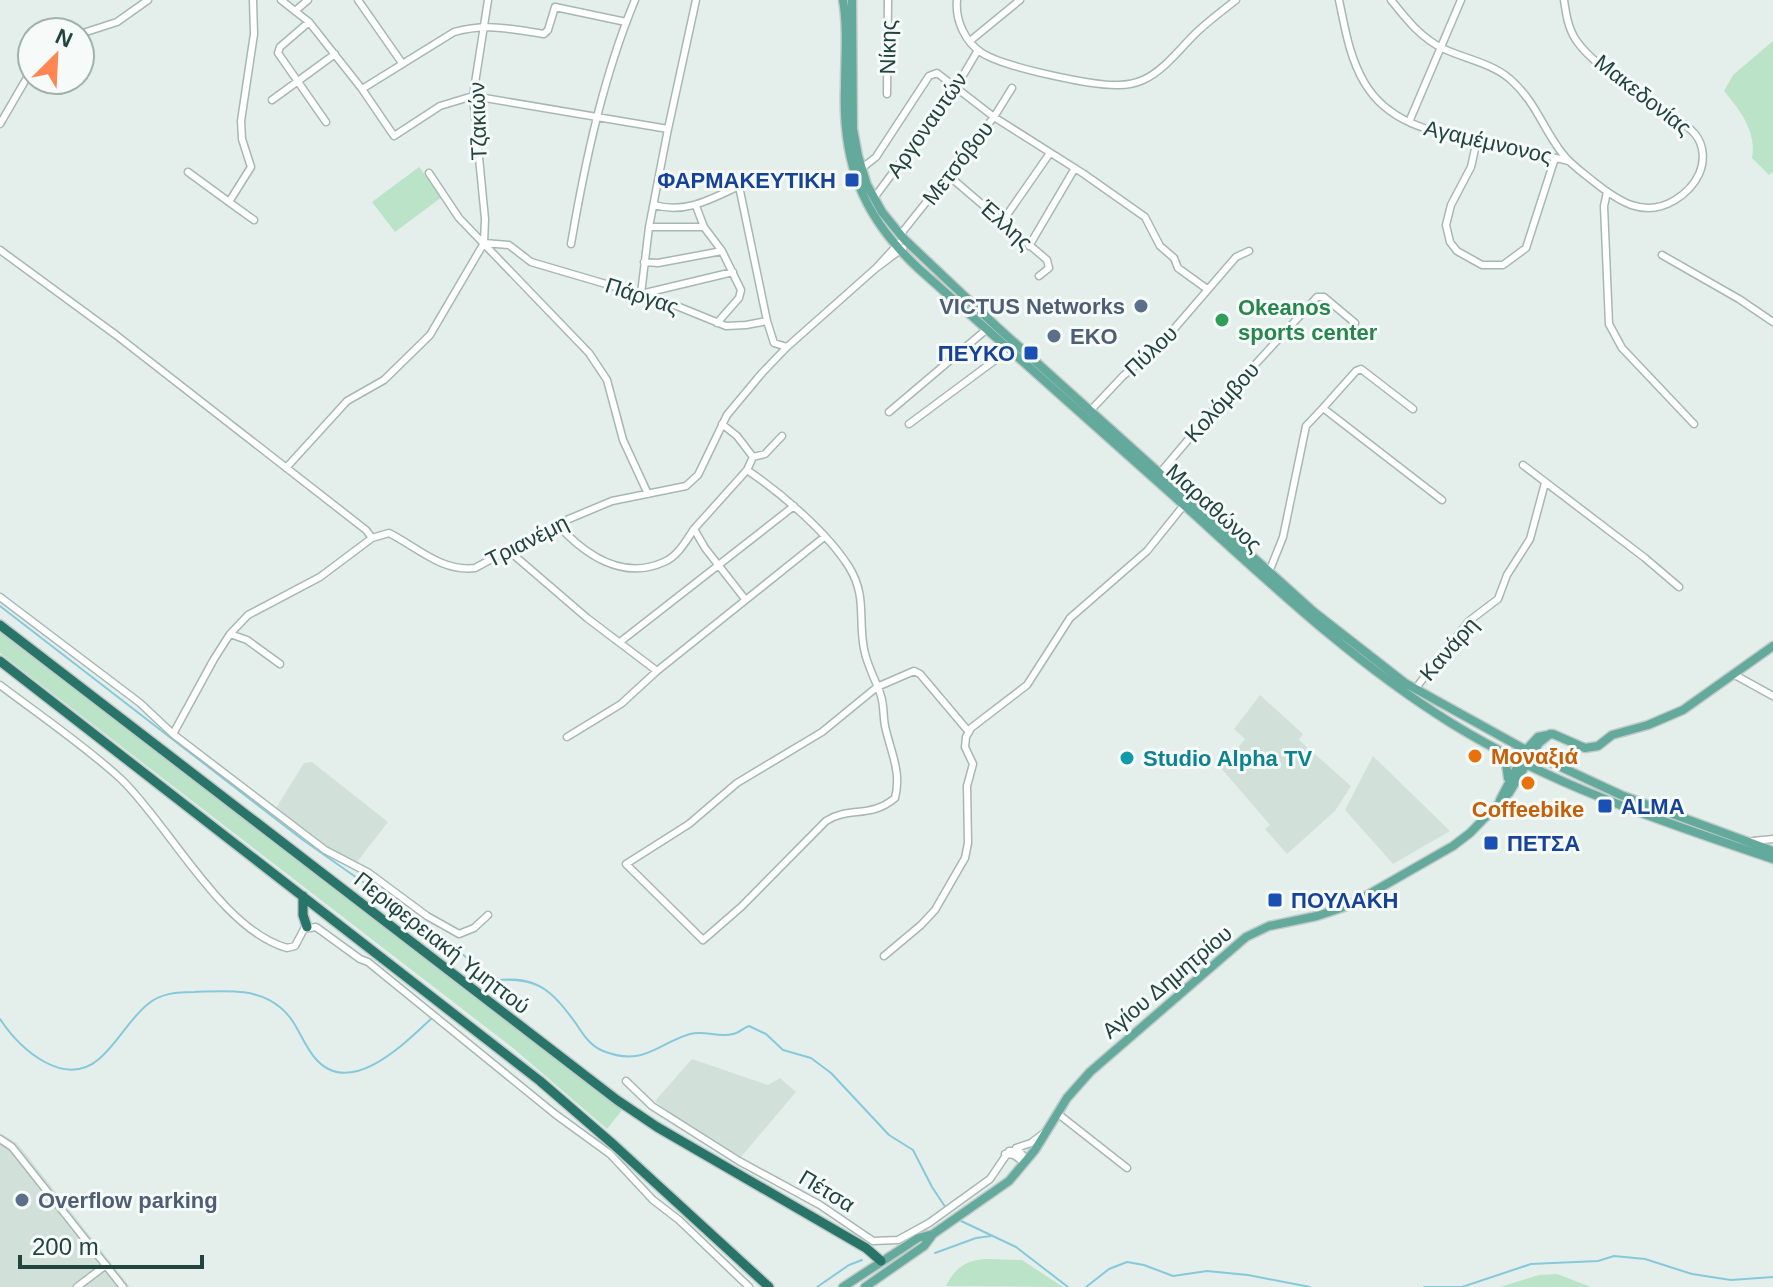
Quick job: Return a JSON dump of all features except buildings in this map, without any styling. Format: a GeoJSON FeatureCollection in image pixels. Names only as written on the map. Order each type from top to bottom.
{"type":"FeatureCollection","features":[{"type":"Feature","properties":{"kind":"highway","name":"Περιφερειακή Υμηττού"},"geometry":{"type":"LineString","coordinates":[[0,625],[617,1100],[657,1127],[859,1244],[881,1261]]}},
{"type":"Feature","properties":{"kind":"highway"},"geometry":{"type":"LineString","coordinates":[[0,661],[565,1101],[769,1287]]}},
{"type":"Feature","properties":{"kind":"highway"},"geometry":{"type":"LineString","coordinates":[[303,896],[303,915],[307,927]]}},
{"type":"Feature","properties":{"kind":"main road","name":"Μαραθώνος"},"geometry":{"type":"LineString","coordinates":[[843,0],[846,35],[844,116],[848,149],[866,203],[898,249],[1339,643],[1401,689],[1523,763],[1617,806],[1773,859]]}},
{"type":"Feature","properties":{"kind":"main road","name":"Μαραθώνος"},"geometry":{"type":"LineString","coordinates":[[852,0],[853,122],[861,169],[874,198],[904,239],[1269,572],[1344,637],[1415,689],[1547,761],[1650,807],[1773,851]]}},
{"type":"Feature","properties":{"kind":"main road"},"geometry":{"type":"LineString","coordinates":[[1499,802],[1514,786],[1538,737],[1547,736],[1594,748],[1612,735],[1648,725],[1683,710],[1773,646]]}},
{"type":"Feature","properties":{"kind":"main road"},"geometry":{"type":"LineString","coordinates":[[1547,736],[1541,752],[1547,761]]}},
{"type":"Feature","properties":{"kind":"main road"},"geometry":{"type":"LineString","coordinates":[[1490,745],[1506,764],[1508,774],[1499,802]]}},
{"type":"Feature","properties":{"kind":"main road"},"geometry":{"type":"LineString","coordinates":[[1506,785],[1523,763]]}},
{"type":"Feature","properties":{"kind":"main road","name":"Αγίου Δημητρίου"},"geometry":{"type":"LineString","coordinates":[[1047,1131],[1057,1113],[1090,1072],[1246,937],[1269,926],[1350,905],[1453,846],[1499,802]]}},
{"type":"Feature","properties":{"kind":"main road"},"geometry":{"type":"LineString","coordinates":[[865,1287],[1009,1181],[1047,1131]]}},
{"type":"Feature","properties":{"kind":"main road"},"geometry":{"type":"LineString","coordinates":[[843,1287],[918,1238],[933,1234]]}},
{"type":"Feature","properties":{"kind":"main road"},"geometry":{"type":"LineString","coordinates":[[881,1261],[888,1271]]}},
{"type":"Feature","properties":{"kind":"street"},"geometry":{"type":"LineString","coordinates":[[96,29],[117,22],[148,0]]}},
{"type":"Feature","properties":{"kind":"street"},"geometry":{"type":"LineString","coordinates":[[229,202],[251,167],[242,139],[241,121],[254,34],[253,0]]}},
{"type":"Feature","properties":{"kind":"street"},"geometry":{"type":"LineString","coordinates":[[281,0],[309,22],[362,89],[394,136],[440,106],[473,96],[668,129]]}},
{"type":"Feature","properties":{"kind":"street"},"geometry":{"type":"LineString","coordinates":[[295,11],[308,0]]}},
{"type":"Feature","properties":{"kind":"street"},"geometry":{"type":"LineString","coordinates":[[358,0],[402,63]]}},
{"type":"Feature","properties":{"kind":"street","name":"Τζακιών"},"geometry":{"type":"LineString","coordinates":[[484,243],[485,219],[473,96],[488,0]]}},
{"type":"Feature","properties":{"kind":"street"},"geometry":{"type":"LineString","coordinates":[[571,244],[583,177],[626,22],[635,0]]}},
{"type":"Feature","properties":{"kind":"street"},"geometry":{"type":"LineString","coordinates":[[696,0],[649,227],[641,294],[733,272]]}},
{"type":"Feature","properties":{"kind":"street","name":"Νίκης"},"geometry":{"type":"LineString","coordinates":[[887,94],[888,0]]}},
{"type":"Feature","properties":{"kind":"street"},"geometry":{"type":"LineString","coordinates":[[957,0],[958,19],[978,50],[1003,62],[1107,85],[1129,84],[1151,75],[1214,16],[1236,0]]}},
{"type":"Feature","properties":{"kind":"street"},"geometry":{"type":"LineString","coordinates":[[970,41],[1020,0]]}},
{"type":"Feature","properties":{"kind":"street","name":"Αγαμέμνονος"},"geometry":{"type":"LineString","coordinates":[[1339,0],[1350,51],[1363,81],[1383,106],[1409,122],[1442,134],[1570,162]]}},
{"type":"Feature","properties":{"kind":"street","name":"Μακεδονίας"},"geometry":{"type":"LineString","coordinates":[[1391,0],[1413,26],[1441,47],[1491,67],[1509,78],[1531,100],[1558,148],[1570,162],[1607,192],[1629,205],[1644,209],[1670,203],[1684,194],[1695,181],[1702,164],[1702,148],[1696,136],[1585,50],[1570,29],[1564,1]]}},
{"type":"Feature","properties":{"kind":"street"},"geometry":{"type":"LineString","coordinates":[[1409,122],[1461,0]]}},
{"type":"Feature","properties":{"kind":"street"},"geometry":{"type":"LineString","coordinates":[[1556,0],[1564,1]]}},
{"type":"Feature","properties":{"kind":"street"},"geometry":{"type":"LineString","coordinates":[[362,89],[454,32],[484,26],[544,34],[555,7],[626,22]]}},
{"type":"Feature","properties":{"kind":"street"},"geometry":{"type":"LineString","coordinates":[[309,22],[278,51],[326,122]]}},
{"type":"Feature","properties":{"kind":"street","name":"Αργοναυτών"},"geometry":{"type":"LineString","coordinates":[[874,198],[955,89],[978,50]]}},
{"type":"Feature","properties":{"kind":"street"},"geometry":{"type":"LineString","coordinates":[[272,100],[335,54]]}},
{"type":"Feature","properties":{"kind":"street"},"geometry":{"type":"LineString","coordinates":[[861,169],[876,157],[933,73],[943,76],[955,89],[994,117],[1145,217],[1160,246],[1174,258],[1179,269],[1207,289]]}},
{"type":"Feature","properties":{"kind":"street","name":"Μετσόβου"},"geometry":{"type":"LineString","coordinates":[[904,239],[1012,88]]}},
{"type":"Feature","properties":{"kind":"street"},"geometry":{"type":"LineString","coordinates":[[1,119],[16,95]]}},
{"type":"Feature","properties":{"kind":"street"},"geometry":{"type":"LineString","coordinates":[[1477,140],[1471,167],[1451,205],[1446,225],[1454,248],[1467,259],[1482,265],[1503,265],[1526,248],[1555,158]]}},
{"type":"Feature","properties":{"kind":"street"},"geometry":{"type":"LineString","coordinates":[[1002,222],[1050,153]]}},
{"type":"Feature","properties":{"kind":"street"},"geometry":{"type":"LineString","coordinates":[[1029,246],[1075,168]]}},
{"type":"Feature","properties":{"kind":"street"},"geometry":{"type":"LineString","coordinates":[[188,172],[254,220]]}},
{"type":"Feature","properties":{"kind":"street"},"geometry":{"type":"LineString","coordinates":[[429,173],[459,218],[589,353],[600,369],[607,380],[623,440],[648,494]]}},
{"type":"Feature","properties":{"kind":"street","name":"Έλλης"},"geometry":{"type":"LineString","coordinates":[[949,176],[1049,264],[1048,270],[1039,276]]}},
{"type":"Feature","properties":{"kind":"street"},"geometry":{"type":"LineString","coordinates":[[654,205],[669,208],[696,206],[739,186],[767,321],[774,343],[787,347]]}},
{"type":"Feature","properties":{"kind":"street"},"geometry":{"type":"LineString","coordinates":[[1607,192],[1604,206],[1609,324],[1622,348],[1694,424]]}},
{"type":"Feature","properties":{"kind":"street"},"geometry":{"type":"LineString","coordinates":[[696,206],[704,227],[722,251],[741,286],[740,295],[717,323]]}},
{"type":"Feature","properties":{"kind":"street"},"geometry":{"type":"LineString","coordinates":[[649,227],[704,227]]}},
{"type":"Feature","properties":{"kind":"street","name":"Τριανέμη"},"geometry":{"type":"LineString","coordinates":[[372,538],[389,533],[424,554],[460,569],[475,568],[557,524],[612,501],[686,486],[698,475],[722,424],[787,347],[898,249],[904,239]]}},
{"type":"Feature","properties":{"kind":"street"},"geometry":{"type":"LineString","coordinates":[[286,468],[347,401],[384,380],[430,335],[484,243]]}},
{"type":"Feature","properties":{"kind":"street","name":"Πάργας"},"geometry":{"type":"LineString","coordinates":[[484,243],[509,245],[531,262],[641,294],[717,323],[737,326],[767,321]]}},
{"type":"Feature","properties":{"kind":"street"},"geometry":{"type":"LineString","coordinates":[[0,250],[116,335],[366,530],[372,538],[320,577],[248,615],[230,634],[173,734]]}},
{"type":"Feature","properties":{"kind":"street"},"geometry":{"type":"LineString","coordinates":[[644,262],[658,263],[722,251]]}},
{"type":"Feature","properties":{"kind":"street","name":"Πύλου"},"geometry":{"type":"LineString","coordinates":[[1091,410],[1123,376],[1161,344],[1236,257],[1249,251]]}},
{"type":"Feature","properties":{"kind":"street"},"geometry":{"type":"LineString","coordinates":[[1662,255],[1773,322]]}},
{"type":"Feature","properties":{"kind":"street","name":"Κολόμβου"},"geometry":{"type":"LineString","coordinates":[[1160,473],[1317,297],[1324,297],[1355,323]]}},
{"type":"Feature","properties":{"kind":"street"},"geometry":{"type":"LineString","coordinates":[[889,412],[987,329]]}},
{"type":"Feature","properties":{"kind":"street"},"geometry":{"type":"LineString","coordinates":[[909,424],[1010,349]]}},
{"type":"Feature","properties":{"kind":"street"},"geometry":{"type":"LineString","coordinates":[[1269,572],[1283,537],[1306,426],[1361,369],[1413,409]]}},
{"type":"Feature","properties":{"kind":"street"},"geometry":{"type":"LineString","coordinates":[[1323,408],[1442,500]]}},
{"type":"Feature","properties":{"kind":"street"},"geometry":{"type":"LineString","coordinates":[[722,424],[737,436],[753,457]]}},
{"type":"Feature","properties":{"kind":"street"},"geometry":{"type":"LineString","coordinates":[[753,457],[765,454],[782,436]]}},
{"type":"Feature","properties":{"kind":"street"},"geometry":{"type":"LineString","coordinates":[[557,524],[603,562],[632,568],[664,562],[678,552],[694,529],[747,470],[753,457]]}},
{"type":"Feature","properties":{"kind":"street"},"geometry":{"type":"LineString","coordinates":[[1523,465],[1679,587]]}},
{"type":"Feature","properties":{"kind":"street"},"geometry":{"type":"LineString","coordinates":[[747,470],[794,506],[841,555],[859,585],[865,652],[877,687],[898,773],[895,798],[883,808],[834,816],[826,821],[741,907],[703,940],[626,864],[689,824],[737,783],[822,732],[877,687],[910,671],[917,672],[969,732]]}},
{"type":"Feature","properties":{"kind":"street","name":"Κανάρη"},"geometry":{"type":"LineString","coordinates":[[1415,689],[1469,621],[1498,599],[1507,575],[1530,539],[1545,483]]}},
{"type":"Feature","properties":{"kind":"street"},"geometry":{"type":"LineString","coordinates":[[884,956],[935,910],[965,858],[968,843],[967,786],[973,764],[965,747],[969,732],[1027,685],[1070,618],[1147,551],[1184,505]]}},
{"type":"Feature","properties":{"kind":"street"},"geometry":{"type":"LineString","coordinates":[[620,642],[794,506]]}},
{"type":"Feature","properties":{"kind":"street"},"geometry":{"type":"LineString","coordinates":[[694,529],[745,599]]}},
{"type":"Feature","properties":{"kind":"street"},"geometry":{"type":"LineString","coordinates":[[567,737],[621,704],[657,671],[823,538]]}},
{"type":"Feature","properties":{"kind":"street"},"geometry":{"type":"LineString","coordinates":[[509,551],[657,671]]}},
{"type":"Feature","properties":{"kind":"street"},"geometry":{"type":"LineString","coordinates":[[0,597],[325,850],[369,873],[459,934],[466,933],[488,915]]}},
{"type":"Feature","properties":{"kind":"street"},"geometry":{"type":"LineString","coordinates":[[230,634],[247,640],[280,664]]}},
{"type":"Feature","properties":{"kind":"street"},"geometry":{"type":"LineString","coordinates":[[1733,674],[1773,696]]}},
{"type":"Feature","properties":{"kind":"street"},"geometry":{"type":"LineString","coordinates":[[0,685],[122,780],[213,891],[251,928],[287,948],[295,946],[307,927],[320,930],[368,962],[555,1114],[610,1154],[653,1200],[679,1220],[749,1287]]}},
{"type":"Feature","properties":{"kind":"street"},"geometry":{"type":"LineString","coordinates":[[1744,841],[1773,839]]}},
{"type":"Feature","properties":{"kind":"street"},"geometry":{"type":"LineString","coordinates":[[368,962],[381,957]]}},
{"type":"Feature","properties":{"kind":"street","name":"Πέτσα"},"geometry":{"type":"LineString","coordinates":[[626,1081],[652,1106],[739,1161],[820,1205],[873,1241],[898,1240],[929,1223],[983,1185],[1007,1152],[1031,1143],[1047,1131]]}},
{"type":"Feature","properties":{"kind":"street"},"geometry":{"type":"LineString","coordinates":[[1057,1113],[1127,1168]]}},
{"type":"Feature","properties":{"kind":"street"},"geometry":{"type":"LineString","coordinates":[[0,1139],[12,1147],[123,1287]]}},
{"type":"Feature","properties":{"kind":"street"},"geometry":{"type":"LineString","coordinates":[[1007,1152],[1025,1163]]}},
{"type":"Feature","properties":{"kind":"street"},"geometry":{"type":"LineString","coordinates":[[77,1287],[106,1265]]}},
{"type":"Feature","properties":{"kind":"shaded area"},"geometry":{"type":"Polygon","coordinates":[[[1260,695],[1303,734],[1299,740],[1351,786],[1335,811],[1287,854],[1265,829],[1270,825],[1221,768],[1245,739],[1234,729],[1260,695]]]}},
{"type":"Feature","properties":{"kind":"shaded area"},"geometry":{"type":"Polygon","coordinates":[[[1373,756],[1450,831],[1393,864],[1345,810],[1373,756]]]}},
{"type":"Feature","properties":{"kind":"shaded area"},"geometry":{"type":"Polygon","coordinates":[[[312,762],[388,822],[357,862],[340,856],[276,808],[304,763],[312,762]]]}},
{"type":"Feature","properties":{"kind":"shaded area"},"geometry":{"type":"Polygon","coordinates":[[[692,1059],[768,1085],[780,1078],[796,1092],[741,1157],[655,1101],[692,1059]]]}},
{"type":"Feature","properties":{"kind":"shaded area"},"geometry":{"type":"Polygon","coordinates":[[[0,1133],[18,1144],[130,1287],[0,1287],[0,1133]]]}},
{"type":"Feature","properties":{"kind":"green space"},"geometry":{"type":"Polygon","coordinates":[[[1773,41],[1773,172],[1769,175],[1752,158],[1750,130],[1724,91],[1733,75],[1773,41]]]}},
{"type":"Feature","properties":{"kind":"green space"},"geometry":{"type":"Polygon","coordinates":[[[419,167],[442,197],[395,232],[372,202],[419,167]]]}},
{"type":"Feature","properties":{"kind":"green space"},"geometry":{"type":"Polygon","coordinates":[[[0,631],[623,1109],[607,1129],[513,1048],[0,653],[0,631]]]}},
{"type":"Feature","properties":{"kind":"green space"},"geometry":{"type":"Polygon","coordinates":[[[1022,1260],[1063,1287],[946,1286],[960,1267],[969,1262],[1022,1260]]]}},
{"type":"Feature","properties":{"kind":"green space"},"geometry":{"type":"Polygon","coordinates":[[[1557,1274],[1591,1287],[1500,1287],[1539,1275],[1557,1274]]]}},
{"type":"Feature","properties":{"kind":"waterway"},"geometry":{"type":"LineString","coordinates":[[0,606],[303,840],[494,978]]}},
{"type":"Feature","properties":{"kind":"waterway"},"geometry":{"type":"LineString","coordinates":[[486,981],[517,980],[539,986],[558,1001],[591,1043],[617,1055],[640,1055],[696,1033],[728,1035],[749,1026],[766,1034],[783,1050],[811,1058],[831,1073],[889,1135],[913,1150],[946,1208]]}},
{"type":"Feature","properties":{"kind":"waterway"},"geometry":{"type":"LineString","coordinates":[[0,1019],[31,1053],[44,1062],[72,1070],[86,1067],[99,1059],[141,1010],[158,997],[182,992],[250,993],[281,1008],[315,1058],[329,1069],[344,1073],[377,1063],[432,1018]]}},
{"type":"Feature","properties":{"kind":"waterway"},"geometry":{"type":"LineString","coordinates":[[959,1220],[1016,1247],[1068,1287]]}},
{"type":"Feature","properties":{"kind":"waterway"},"geometry":{"type":"LineString","coordinates":[[935,1253],[976,1238],[991,1236]]}},
{"type":"Feature","properties":{"kind":"waterway"},"geometry":{"type":"LineString","coordinates":[[1424,1287],[1462,1287],[1531,1264],[1598,1261],[1614,1256],[1645,1259],[1692,1274],[1731,1280],[1773,1277]]}},
{"type":"Feature","properties":{"kind":"waterway"},"geometry":{"type":"LineString","coordinates":[[817,1287],[849,1265],[862,1260]]}},
{"type":"Feature","properties":{"kind":"waterway"},"geometry":{"type":"LineString","coordinates":[[1086,1287],[1109,1269],[1127,1262],[1173,1276],[1207,1271],[1310,1287]]}},
{"type":"Feature","properties":{"kind":"place","name":"ΦΑΡΜΑΚΕΥΤΙΚΗ"},"geometry":{"type":"Point","coordinates":[852,180]}},
{"type":"Feature","properties":{"kind":"place","name":"VICTUS Networks"},"geometry":{"type":"Point","coordinates":[1141,306]}},
{"type":"Feature","properties":{"kind":"place","name":"Okeanos sports center"},"geometry":{"type":"Point","coordinates":[1222,320]}},
{"type":"Feature","properties":{"kind":"place","name":"EKO"},"geometry":{"type":"Point","coordinates":[1054,336]}},
{"type":"Feature","properties":{"kind":"place","name":"ΠΕΥΚΟ"},"geometry":{"type":"Point","coordinates":[1031,353]}},
{"type":"Feature","properties":{"kind":"place","name":"Μοναξιά"},"geometry":{"type":"Point","coordinates":[1475,756]}},
{"type":"Feature","properties":{"kind":"place","name":"Studio Alpha TV"},"geometry":{"type":"Point","coordinates":[1127,758]}},
{"type":"Feature","properties":{"kind":"place","name":"Coffeebike"},"geometry":{"type":"Point","coordinates":[1528,783]}},
{"type":"Feature","properties":{"kind":"place","name":"ALMA"},"geometry":{"type":"Point","coordinates":[1605,806]}},
{"type":"Feature","properties":{"kind":"place","name":"ΠΕΤΣΑ"},"geometry":{"type":"Point","coordinates":[1491,843]}},
{"type":"Feature","properties":{"kind":"place","name":"ΠΟΥΛΑΚΗ"},"geometry":{"type":"Point","coordinates":[1275,900]}},
{"type":"Feature","properties":{"kind":"place","name":"Overflow parking"},"geometry":{"type":"Point","coordinates":[22,1200]}}]}
